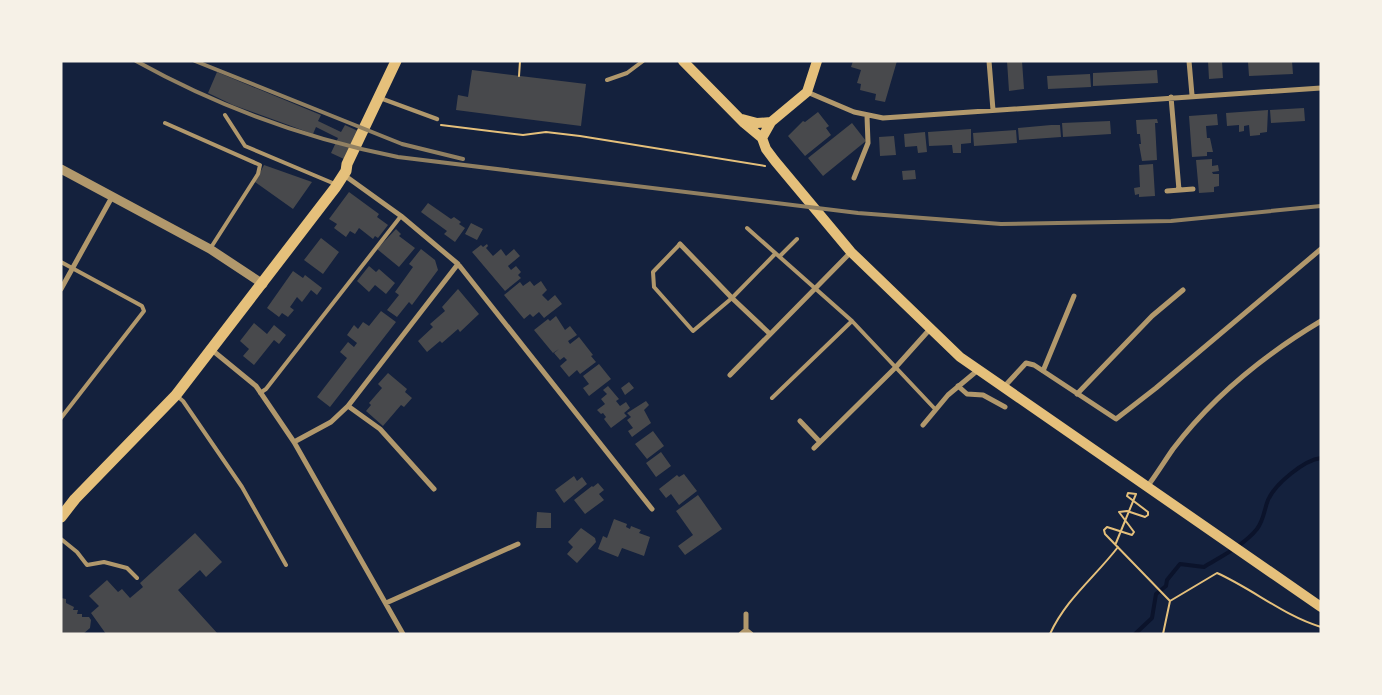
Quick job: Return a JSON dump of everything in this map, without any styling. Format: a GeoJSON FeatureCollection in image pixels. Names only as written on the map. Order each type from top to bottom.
{"type":"FeatureCollection","features":[{"type":"Feature","properties":{"kind":"main road"},"geometry":{"type":"LineString","coordinates":[[61,517],[75,499],[176,395],[263,284],[337,185],[346,170],[396,61]]}},
{"type":"Feature","properties":{"kind":"main road"},"geometry":{"type":"LineString","coordinates":[[683,61],[738,117],[762,138],[766,150],[851,252],[960,357],[1321,607]]}},
{"type":"Feature","properties":{"kind":"main road"},"geometry":{"type":"LineString","coordinates":[[762,138],[771,122],[807,92],[817,61]]}},
{"type":"Feature","properties":{"kind":"main road"},"geometry":{"type":"LineString","coordinates":[[738,117],[757,123],[771,122]]}},
{"type":"Feature","properties":{"kind":"street"},"geometry":{"type":"LineString","coordinates":[[989,61],[993,110]]}},
{"type":"Feature","properties":{"kind":"street"},"geometry":{"type":"LineString","coordinates":[[1189,61],[1192,96]]}},
{"type":"Feature","properties":{"kind":"street"},"geometry":{"type":"LineString","coordinates":[[807,92],[867,116],[903,117],[1321,88]]}},
{"type":"Feature","properties":{"kind":"street"},"geometry":{"type":"LineString","coordinates":[[1171,97],[1179,190]]}},
{"type":"Feature","properties":{"kind":"street"},"geometry":{"type":"LineString","coordinates":[[377,103],[437,119]]}},
{"type":"Feature","properties":{"kind":"street"},"geometry":{"type":"LineString","coordinates":[[854,178],[868,142],[867,116]]}},
{"type":"Feature","properties":{"kind":"street"},"geometry":{"type":"LineString","coordinates":[[61,169],[210,249],[263,284]]}},
{"type":"Feature","properties":{"kind":"street"},"geometry":{"type":"LineString","coordinates":[[346,170],[458,264],[652,508]]}},
{"type":"Feature","properties":{"kind":"street"},"geometry":{"type":"LineString","coordinates":[[1168,191],[1193,189]]}},
{"type":"Feature","properties":{"kind":"street"},"geometry":{"type":"LineString","coordinates":[[61,289],[112,197]]}},
{"type":"Feature","properties":{"kind":"street"},"geometry":{"type":"LineString","coordinates":[[680,244],[770,334]]}},
{"type":"Feature","properties":{"kind":"street"},"geometry":{"type":"LineString","coordinates":[[1003,388],[1026,362],[1116,419],[1163,382],[1321,249]]}},
{"type":"Feature","properties":{"kind":"street"},"geometry":{"type":"LineString","coordinates":[[730,375],[851,252]]}},
{"type":"Feature","properties":{"kind":"street"},"geometry":{"type":"LineString","coordinates":[[294,442],[331,422],[348,406],[458,264]]}},
{"type":"Feature","properties":{"kind":"street"},"geometry":{"type":"LineString","coordinates":[[1077,394],[1152,316],[1183,290]]}},
{"type":"Feature","properties":{"kind":"street"},"geometry":{"type":"LineString","coordinates":[[1043,371],[1074,296]]}},
{"type":"Feature","properties":{"kind":"street"},"geometry":{"type":"LineString","coordinates":[[1147,487],[1173,450],[1216,400],[1247,371],[1321,321]]}},
{"type":"Feature","properties":{"kind":"street"},"geometry":{"type":"LineString","coordinates":[[814,448],[895,368],[931,328]]}},
{"type":"Feature","properties":{"kind":"street"},"geometry":{"type":"LineString","coordinates":[[212,350],[256,386],[294,442],[403,634]]}},
{"type":"Feature","properties":{"kind":"street"},"geometry":{"type":"LineString","coordinates":[[923,425],[935,409],[958,386],[978,370]]}},
{"type":"Feature","properties":{"kind":"street"},"geometry":{"type":"LineString","coordinates":[[958,386],[967,394],[983,395],[1005,408]]}},
{"type":"Feature","properties":{"kind":"street"},"geometry":{"type":"LineString","coordinates":[[348,406],[380,429],[434,489]]}},
{"type":"Feature","properties":{"kind":"street"},"geometry":{"type":"LineString","coordinates":[[800,421],[820,442]]}},
{"type":"Feature","properties":{"kind":"street"},"geometry":{"type":"LineString","coordinates":[[386,603],[518,544]]}},
{"type":"Feature","properties":{"kind":"street"},"geometry":{"type":"LineString","coordinates":[[746,614],[746,630]]}},
{"type":"Feature","properties":{"kind":"street"},"geometry":{"type":"LineString","coordinates":[[740,634],[746,630]]}},
{"type":"Feature","properties":{"kind":"street"},"geometry":{"type":"LineString","coordinates":[[746,630],[751,634]]}},
{"type":"Feature","properties":{"kind":"lane"},"geometry":{"type":"LineString","coordinates":[[607,80],[627,73],[642,61]]}},
{"type":"Feature","properties":{"kind":"lane"},"geometry":{"type":"LineString","coordinates":[[225,115],[245,146],[337,185]]}},
{"type":"Feature","properties":{"kind":"lane"},"geometry":{"type":"LineString","coordinates":[[165,122],[260,165],[258,174],[210,249]]}},
{"type":"Feature","properties":{"kind":"lane"},"geometry":{"type":"LineString","coordinates":[[260,394],[266,389],[401,216]]}},
{"type":"Feature","properties":{"kind":"lane"},"geometry":{"type":"LineString","coordinates":[[747,228],[852,321],[935,409]]}},
{"type":"Feature","properties":{"kind":"lane"},"geometry":{"type":"LineString","coordinates":[[680,244],[653,272],[654,287],[693,331],[797,239]]}},
{"type":"Feature","properties":{"kind":"lane"},"geometry":{"type":"LineString","coordinates":[[61,262],[142,306],[144,311],[61,418]]}},
{"type":"Feature","properties":{"kind":"lane"},"geometry":{"type":"LineString","coordinates":[[772,398],[852,321]]}},
{"type":"Feature","properties":{"kind":"lane"},"geometry":{"type":"LineString","coordinates":[[176,395],[183,401],[242,487],[286,566]]}},
{"type":"Feature","properties":{"kind":"lane"},"geometry":{"type":"LineString","coordinates":[[61,539],[77,552],[87,565],[104,562],[127,568],[137,578]]}},
{"type":"Feature","properties":{"kind":"path"},"geometry":{"type":"LineString","coordinates":[[519,76],[520,61]]}},
{"type":"Feature","properties":{"kind":"path"},"geometry":{"type":"LineString","coordinates":[[443,126],[523,135],[546,132],[580,136],[761,165],[784,173]]}},
{"type":"Feature","properties":{"kind":"path"},"geometry":{"type":"LineString","coordinates":[[1116,544],[1120,531],[1124,519],[1127,511],[1132,500],[1148,512],[1148,515],[1145,517],[1127,511],[1119,512],[1124,519],[1134,532],[1132,535],[1120,531],[1107,527],[1104,530],[1105,534],[1170,601]]}},
{"type":"Feature","properties":{"kind":"path"},"geometry":{"type":"LineString","coordinates":[[1050,634],[1070,600],[1097,574],[1118,547]]}},
{"type":"Feature","properties":{"kind":"path"},"geometry":{"type":"LineString","coordinates":[[1163,634],[1170,601],[1217,574],[1236,582],[1307,623],[1321,627]]}},
{"type":"Feature","properties":{"kind":"building"},"geometry":{"type":"Polygon","coordinates":[[[853,61],[897,61],[885,102],[875,100],[876,94],[860,90],[861,84],[857,83],[861,70],[851,67],[853,61]]]}},
{"type":"Feature","properties":{"kind":"building"},"geometry":{"type":"Polygon","coordinates":[[[1007,61],[1022,61],[1024,89],[1009,91],[1007,61]]]}},
{"type":"Feature","properties":{"kind":"building"},"geometry":{"type":"Polygon","coordinates":[[[1208,61],[1222,61],[1223,78],[1209,79],[1208,61]]]}},
{"type":"Feature","properties":{"kind":"building"},"geometry":{"type":"Polygon","coordinates":[[[1292,61],[1293,74],[1249,76],[1248,62],[1292,61]]]}},
{"type":"Feature","properties":{"kind":"building"},"geometry":{"type":"Polygon","coordinates":[[[472,70],[586,84],[581,126],[456,110],[458,95],[468,97],[472,70]]]}},
{"type":"Feature","properties":{"kind":"building"},"geometry":{"type":"Polygon","coordinates":[[[1157,70],[1158,83],[1093,86],[1093,73],[1157,70]]]}},
{"type":"Feature","properties":{"kind":"building"},"geometry":{"type":"Polygon","coordinates":[[[217,72],[321,115],[318,121],[341,132],[345,125],[358,131],[344,159],[331,153],[338,138],[316,127],[313,134],[233,105],[208,93],[217,72]]]}},
{"type":"Feature","properties":{"kind":"building"},"geometry":{"type":"Polygon","coordinates":[[[1090,74],[1091,87],[1048,89],[1047,76],[1090,74]]]}},
{"type":"Feature","properties":{"kind":"building"},"geometry":{"type":"Polygon","coordinates":[[[1304,108],[1305,121],[1271,123],[1270,110],[1304,108]]]}},
{"type":"Feature","properties":{"kind":"building"},"geometry":{"type":"Polygon","coordinates":[[[1268,110],[1267,132],[1260,133],[1260,135],[1250,136],[1249,125],[1244,126],[1244,131],[1239,132],[1239,125],[1227,126],[1226,113],[1268,110]]]}},
{"type":"Feature","properties":{"kind":"building"},"geometry":{"type":"Polygon","coordinates":[[[818,112],[829,126],[826,128],[831,135],[805,156],[788,136],[803,121],[805,122],[818,112]]]}},
{"type":"Feature","properties":{"kind":"building"},"geometry":{"type":"Polygon","coordinates":[[[1217,114],[1218,125],[1206,126],[1207,138],[1210,138],[1213,152],[1207,152],[1207,156],[1192,157],[1189,116],[1217,114]]]}},
{"type":"Feature","properties":{"kind":"building"},"geometry":{"type":"Polygon","coordinates":[[[1157,119],[1158,123],[1155,123],[1157,160],[1142,161],[1139,144],[1141,144],[1140,134],[1137,134],[1136,120],[1157,119]]]}},
{"type":"Feature","properties":{"kind":"building"},"geometry":{"type":"Polygon","coordinates":[[[1110,121],[1111,134],[1063,137],[1062,123],[1110,121]]]}},
{"type":"Feature","properties":{"kind":"building"},"geometry":{"type":"Polygon","coordinates":[[[852,123],[866,141],[823,176],[808,158],[852,123]]]}},
{"type":"Feature","properties":{"kind":"building"},"geometry":{"type":"Polygon","coordinates":[[[1060,125],[1061,137],[1019,140],[1018,128],[1060,125]]]}},
{"type":"Feature","properties":{"kind":"building"},"geometry":{"type":"Polygon","coordinates":[[[971,129],[971,143],[961,144],[961,153],[953,153],[952,145],[929,146],[928,132],[971,129]]]}},
{"type":"Feature","properties":{"kind":"building"},"geometry":{"type":"Polygon","coordinates":[[[1016,130],[1017,143],[974,146],[973,133],[1016,130]]]}},
{"type":"Feature","properties":{"kind":"building"},"geometry":{"type":"Polygon","coordinates":[[[925,132],[927,152],[918,153],[917,146],[905,147],[904,134],[925,132]]]}},
{"type":"Feature","properties":{"kind":"building"},"geometry":{"type":"Polygon","coordinates":[[[894,136],[896,155],[880,156],[879,137],[894,136]]]}},
{"type":"Feature","properties":{"kind":"building"},"geometry":{"type":"Polygon","coordinates":[[[1212,159],[1212,166],[1218,165],[1219,171],[1212,172],[1213,174],[1219,174],[1219,186],[1214,187],[1214,192],[1199,193],[1196,160],[1212,159]]]}},
{"type":"Feature","properties":{"kind":"building"},"geometry":{"type":"Polygon","coordinates":[[[1153,164],[1155,196],[1139,197],[1139,194],[1135,195],[1134,188],[1140,187],[1139,165],[1153,164]]]}},
{"type":"Feature","properties":{"kind":"building"},"geometry":{"type":"Polygon","coordinates":[[[264,165],[312,182],[293,209],[255,182],[264,165]]]}},
{"type":"Feature","properties":{"kind":"building"},"geometry":{"type":"Polygon","coordinates":[[[915,170],[916,179],[903,180],[902,171],[915,170]]]}},
{"type":"Feature","properties":{"kind":"building"},"geometry":{"type":"Polygon","coordinates":[[[349,192],[379,214],[377,217],[388,225],[378,238],[375,236],[373,239],[359,228],[355,234],[350,231],[346,237],[334,228],[337,224],[329,219],[349,192]]]}},
{"type":"Feature","properties":{"kind":"building"},"geometry":{"type":"Polygon","coordinates":[[[428,203],[451,219],[454,217],[461,222],[459,224],[465,228],[455,242],[444,234],[447,231],[421,212],[428,203]]]}},
{"type":"Feature","properties":{"kind":"building"},"geometry":{"type":"Polygon","coordinates":[[[471,223],[483,229],[477,240],[465,234],[471,223]]]}},
{"type":"Feature","properties":{"kind":"building"},"geometry":{"type":"Polygon","coordinates":[[[396,229],[401,234],[399,236],[415,248],[399,267],[377,249],[396,229]]]}},
{"type":"Feature","properties":{"kind":"building"},"geometry":{"type":"Polygon","coordinates":[[[321,238],[339,252],[323,274],[304,260],[321,238]]]}},
{"type":"Feature","properties":{"kind":"building"},"geometry":{"type":"Polygon","coordinates":[[[487,244],[486,248],[493,256],[501,249],[506,256],[514,249],[520,256],[508,266],[511,270],[516,266],[521,272],[518,275],[521,278],[505,291],[472,252],[481,245],[483,247],[487,244]]]}},
{"type":"Feature","properties":{"kind":"building"},"geometry":{"type":"Polygon","coordinates":[[[421,249],[435,260],[438,270],[412,305],[409,302],[397,317],[387,310],[399,295],[395,292],[413,267],[409,264],[421,249]]]}},
{"type":"Feature","properties":{"kind":"building"},"geometry":{"type":"Polygon","coordinates":[[[369,266],[376,272],[379,269],[395,283],[386,294],[375,285],[369,292],[357,281],[369,266]]]}},
{"type":"Feature","properties":{"kind":"building"},"geometry":{"type":"Polygon","coordinates":[[[293,271],[303,278],[305,275],[322,288],[317,295],[311,290],[302,302],[297,297],[290,307],[294,310],[288,317],[282,313],[279,317],[267,308],[293,271]]]}},
{"type":"Feature","properties":{"kind":"building"},"geometry":{"type":"Polygon","coordinates":[[[530,281],[534,286],[541,281],[547,290],[542,295],[548,301],[555,295],[562,304],[544,318],[539,312],[533,317],[530,314],[524,319],[504,295],[520,282],[523,286],[530,281]]]}},
{"type":"Feature","properties":{"kind":"building"},"geometry":{"type":"Polygon","coordinates":[[[458,289],[479,314],[460,332],[458,329],[442,343],[440,341],[427,352],[418,341],[433,327],[430,324],[445,311],[442,307],[458,289]]]}},
{"type":"Feature","properties":{"kind":"building"},"geometry":{"type":"Polygon","coordinates":[[[381,311],[396,322],[330,407],[317,397],[347,358],[340,352],[348,342],[354,347],[357,343],[347,335],[354,325],[358,329],[363,322],[369,326],[381,311]]]}},
{"type":"Feature","properties":{"kind":"building"},"geometry":{"type":"Polygon","coordinates":[[[556,316],[565,330],[570,326],[577,335],[568,341],[570,344],[579,337],[596,362],[580,374],[577,370],[569,377],[560,366],[567,360],[564,357],[560,360],[554,353],[559,349],[553,353],[534,330],[548,319],[550,321],[556,316]]]}},
{"type":"Feature","properties":{"kind":"building"},"geometry":{"type":"Polygon","coordinates":[[[254,323],[267,334],[274,325],[286,335],[279,344],[274,340],[254,365],[243,356],[249,349],[240,341],[254,323]]]}},
{"type":"Feature","properties":{"kind":"building"},"geometry":{"type":"Polygon","coordinates":[[[599,364],[611,379],[589,396],[583,388],[589,384],[583,376],[599,364]]]}},
{"type":"Feature","properties":{"kind":"building"},"geometry":{"type":"Polygon","coordinates":[[[388,373],[407,389],[405,392],[412,398],[404,407],[401,405],[383,426],[366,411],[371,405],[369,403],[382,388],[378,384],[388,373]]]}},
{"type":"Feature","properties":{"kind":"building"},"geometry":{"type":"Polygon","coordinates":[[[629,382],[634,388],[625,395],[621,388],[629,382]]]}},
{"type":"Feature","properties":{"kind":"building"},"geometry":{"type":"Polygon","coordinates":[[[608,386],[619,399],[616,401],[620,406],[626,402],[630,408],[624,413],[627,416],[611,428],[604,419],[606,417],[603,413],[601,414],[597,410],[605,404],[601,399],[607,394],[603,390],[608,386]]]}},
{"type":"Feature","properties":{"kind":"building"},"geometry":{"type":"Polygon","coordinates":[[[646,401],[649,405],[644,410],[651,423],[632,437],[628,431],[633,428],[627,420],[631,417],[627,413],[646,401]]]}},
{"type":"Feature","properties":{"kind":"building"},"geometry":{"type":"Polygon","coordinates":[[[653,431],[664,446],[647,459],[635,444],[653,431]]]}},
{"type":"Feature","properties":{"kind":"building"},"geometry":{"type":"Polygon","coordinates":[[[661,452],[671,466],[656,477],[646,463],[661,452]]]}},
{"type":"Feature","properties":{"kind":"building"},"geometry":{"type":"Polygon","coordinates":[[[684,474],[697,491],[679,505],[671,494],[666,498],[659,489],[677,475],[679,477],[684,474]]]}},
{"type":"Feature","properties":{"kind":"building"},"geometry":{"type":"Polygon","coordinates":[[[574,476],[577,481],[582,477],[587,484],[564,503],[555,490],[574,476]]]}},
{"type":"Feature","properties":{"kind":"building"},"geometry":{"type":"Polygon","coordinates":[[[598,483],[604,490],[599,494],[604,500],[585,514],[574,500],[598,483]]]}},
{"type":"Feature","properties":{"kind":"building"},"geometry":{"type":"Polygon","coordinates":[[[698,495],[722,529],[685,555],[678,546],[693,535],[676,511],[698,495]]]}},
{"type":"Feature","properties":{"kind":"building"},"geometry":{"type":"Polygon","coordinates":[[[537,512],[551,513],[551,528],[536,528],[537,512]]]}},
{"type":"Feature","properties":{"kind":"building"},"geometry":{"type":"Polygon","coordinates":[[[614,519],[627,524],[626,527],[630,529],[631,526],[641,530],[639,533],[650,537],[644,556],[622,548],[618,557],[598,549],[603,536],[607,538],[614,519]]]}},
{"type":"Feature","properties":{"kind":"building"},"geometry":{"type":"Polygon","coordinates":[[[581,528],[595,538],[596,542],[577,563],[567,554],[573,547],[568,542],[581,528]]]}},
{"type":"Feature","properties":{"kind":"building"},"geometry":{"type":"Polygon","coordinates":[[[195,533],[222,562],[206,577],[200,570],[178,590],[218,634],[106,634],[91,613],[99,606],[89,596],[107,580],[118,592],[122,589],[130,598],[143,587],[140,583],[195,533]]]}},
{"type":"Feature","properties":{"kind":"building"},"geometry":{"type":"Polygon","coordinates":[[[61,598],[66,599],[66,603],[74,607],[73,610],[78,610],[77,614],[82,614],[82,617],[89,617],[91,620],[90,628],[83,634],[61,633],[61,598]]]}},
{"type":"Feature","properties":{"kind":"waterway"},"geometry":{"type":"LineString","coordinates":[[1135,634],[1152,618],[1156,594],[1166,586],[1167,580],[1180,564],[1204,567],[1239,545],[1257,529],[1263,519],[1268,500],[1283,480],[1307,463],[1321,458]]}},
{"type":"Feature","properties":{"kind":"railway"},"geometry":{"type":"LineString","coordinates":[[136,61],[198,92],[263,119],[330,141],[398,157],[858,213],[1001,224],[1171,221],[1321,206]]}},
{"type":"Feature","properties":{"kind":"railway"},"geometry":{"type":"LineString","coordinates":[[195,61],[402,144],[463,159]]}}]}
